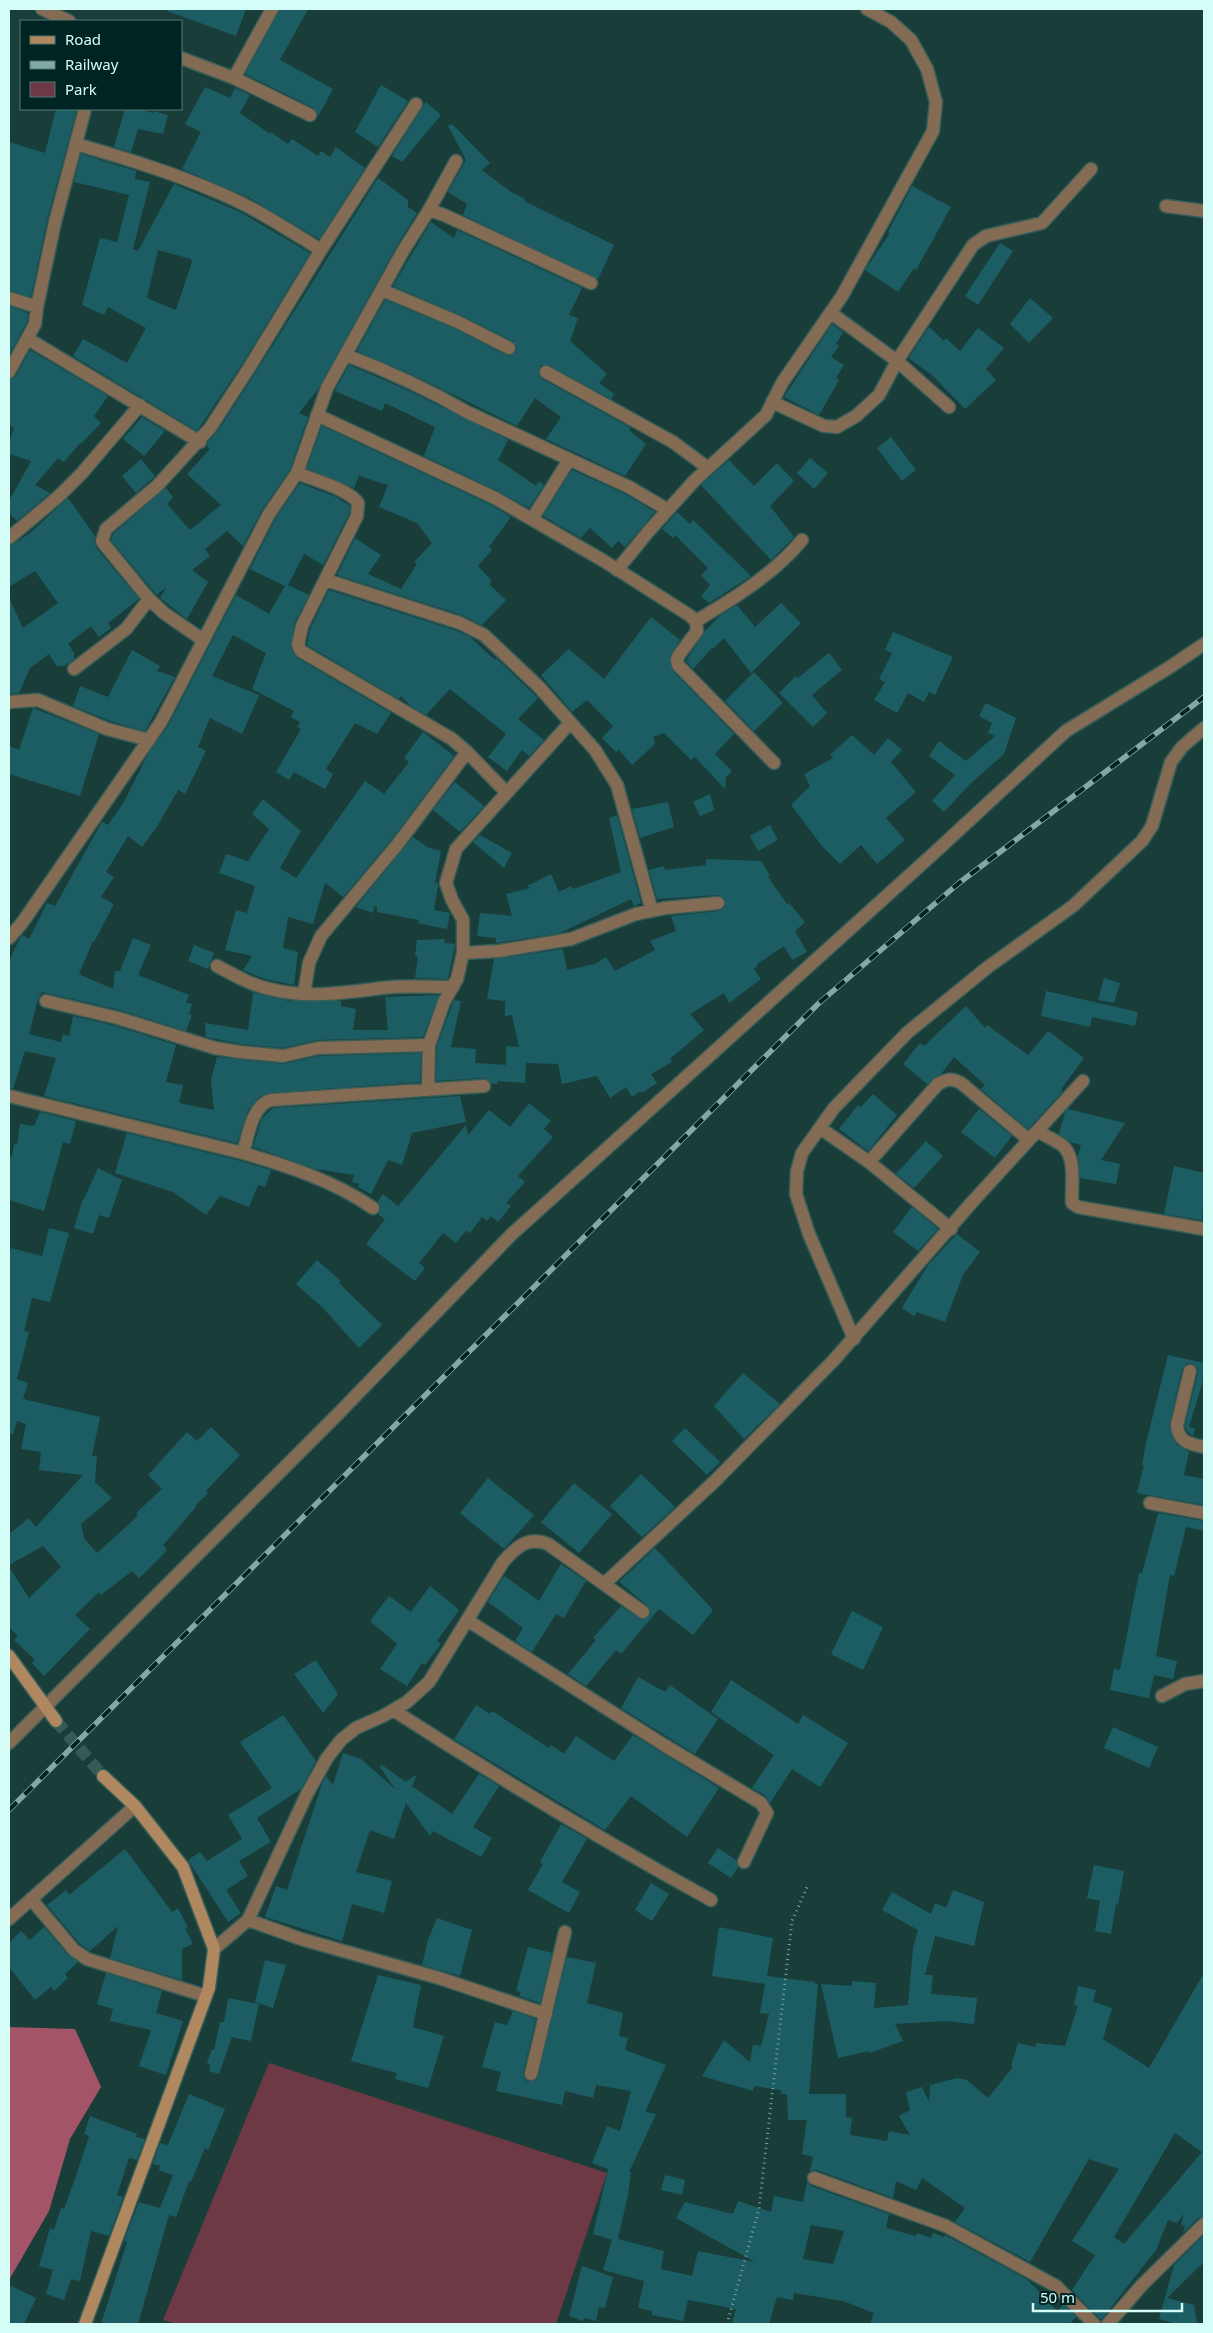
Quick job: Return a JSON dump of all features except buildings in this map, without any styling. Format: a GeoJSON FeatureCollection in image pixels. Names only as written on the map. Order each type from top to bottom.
{"type":"FeatureCollection","features":[{"type":"Feature","properties":{"kind":"street"},"geometry":{"type":"LineString","coordinates":[[42,9],[67,20]]}},
{"type":"Feature","properties":{"kind":"street"},"geometry":{"type":"LineString","coordinates":[[234,78],[272,9]]}},
{"type":"Feature","properties":{"kind":"street"},"geometry":{"type":"LineString","coordinates":[[617,570],[668,510],[708,468],[766,415],[782,383],[842,296],[933,131],[936,102],[927,69],[911,40],[891,22],[867,9]]}},
{"type":"Feature","properties":{"kind":"street"},"geometry":{"type":"LineString","coordinates":[[182,58],[234,78],[310,115]]}},
{"type":"Feature","properties":{"kind":"street"},"geometry":{"type":"LineString","coordinates":[[203,640],[164,613],[149,599],[104,544],[106,529],[153,491],[200,442],[416,104]]}},
{"type":"Feature","properties":{"kind":"street"},"geometry":{"type":"LineString","coordinates":[[9,372],[35,324],[55,222],[85,110]]}},
{"type":"Feature","properties":{"kind":"street"},"geometry":{"type":"LineString","coordinates":[[76,144],[141,163],[218,192],[254,210],[321,250]]}},
{"type":"Feature","properties":{"kind":"street"},"geometry":{"type":"LineString","coordinates":[[9,938],[22,923],[161,722],[269,514],[298,474],[327,388],[456,161]]}},
{"type":"Feature","properties":{"kind":"street"},"geometry":{"type":"LineString","coordinates":[[772,402],[824,426],[837,427],[856,416],[879,395],[897,361],[973,245],[986,236],[1042,223],[1090,169]]}},
{"type":"Feature","properties":{"kind":"street"},"geometry":{"type":"LineString","coordinates":[[1166,206],[1204,211]]}},
{"type":"Feature","properties":{"kind":"street"},"geometry":{"type":"LineString","coordinates":[[429,210],[444,215],[591,283]]}},
{"type":"Feature","properties":{"kind":"street"},"geometry":{"type":"LineString","coordinates":[[382,290],[458,322],[509,348]]}},
{"type":"Feature","properties":{"kind":"street"},"geometry":{"type":"LineString","coordinates":[[9,298],[37,307]]}},
{"type":"Feature","properties":{"kind":"street"},"geometry":{"type":"LineString","coordinates":[[831,313],[897,361],[950,407]]}},
{"type":"Feature","properties":{"kind":"street"},"geometry":{"type":"LineString","coordinates":[[28,339],[200,442]]}},
{"type":"Feature","properties":{"kind":"street"},"geometry":{"type":"LineString","coordinates":[[346,355],[379,368],[629,487],[668,510]]}},
{"type":"Feature","properties":{"kind":"street"},"geometry":{"type":"LineString","coordinates":[[546,372],[673,442],[708,468]]}},
{"type":"Feature","properties":{"kind":"street"},"geometry":{"type":"LineString","coordinates":[[9,538],[59,496],[82,473],[140,405]]}},
{"type":"Feature","properties":{"kind":"street"},"geometry":{"type":"LineString","coordinates":[[317,414],[495,498],[617,570],[696,621]]}},
{"type":"Feature","properties":{"kind":"street"},"geometry":{"type":"LineString","coordinates":[[532,520],[569,460]]}},
{"type":"Feature","properties":{"kind":"street"},"geometry":{"type":"LineString","coordinates":[[298,474],[345,492],[354,497],[358,503],[357,516],[302,626],[298,637],[301,651],[452,739],[506,792]]}},
{"type":"Feature","properties":{"kind":"street"},"geometry":{"type":"LineString","coordinates":[[696,621],[727,602],[788,556],[802,540]]}},
{"type":"Feature","properties":{"kind":"street"},"geometry":{"type":"LineString","coordinates":[[326,580],[460,622],[484,636],[539,687],[595,750],[617,785],[652,911]]}},
{"type":"Feature","properties":{"kind":"street"},"geometry":{"type":"LineString","coordinates":[[74,670],[126,629],[149,599]]}},
{"type":"Feature","properties":{"kind":"street"},"geometry":{"type":"LineString","coordinates":[[696,621],[696,635],[679,655],[677,659],[678,665],[774,763]]}},
{"type":"Feature","properties":{"kind":"street"},"geometry":{"type":"LineString","coordinates":[[9,1743],[338,1414],[511,1235],[1066,731],[1204,644]]}},
{"type":"Feature","properties":{"kind":"street"},"geometry":{"type":"LineString","coordinates":[[9,702],[38,700],[107,729],[148,740]]}},
{"type":"Feature","properties":{"kind":"street"},"geometry":{"type":"LineString","coordinates":[[428,1090],[429,1045],[444,1002],[461,968],[463,952],[463,920],[446,883],[456,850],[506,792],[570,723]]}},
{"type":"Feature","properties":{"kind":"street"},"geometry":{"type":"LineString","coordinates":[[854,1339],[809,1234],[796,1194],[796,1171],[802,1154],[834,1108],[908,1032],[988,968],[1073,906],[1142,841],[1152,826],[1171,762],[1182,747],[1204,728]]}},
{"type":"Feature","properties":{"kind":"street"},"geometry":{"type":"LineString","coordinates":[[304,994],[309,963],[320,936],[397,845],[467,752]]}},
{"type":"Feature","properties":{"kind":"street"},"geometry":{"type":"LineString","coordinates":[[463,952],[499,951],[571,939],[636,914],[718,903]]}},
{"type":"Feature","properties":{"kind":"street"},"geometry":{"type":"LineString","coordinates":[[218,966],[246,981],[269,989],[304,994],[341,993],[394,987],[453,987]]}},
{"type":"Feature","properties":{"kind":"street"},"geometry":{"type":"LineString","coordinates":[[46,1001],[118,1018],[215,1048],[240,1052],[284,1056],[318,1048],[429,1045]]}},
{"type":"Feature","properties":{"kind":"street"},"geometry":{"type":"LineString","coordinates":[[870,1162],[938,1084],[947,1079],[954,1079],[961,1082],[1033,1136],[1062,1145],[1068,1151],[1072,1168],[1072,1203],[1078,1207],[1204,1229]]}},
{"type":"Feature","properties":{"kind":"street"},"geometry":{"type":"LineString","coordinates":[[604,1584],[716,1481],[854,1339],[1083,1082]]}},
{"type":"Feature","properties":{"kind":"street"},"geometry":{"type":"LineString","coordinates":[[242,1153],[257,1111],[263,1102],[484,1086]]}},
{"type":"Feature","properties":{"kind":"street"},"geometry":{"type":"LineString","coordinates":[[9,1096],[242,1153],[322,1180],[352,1193],[373,1208]]}},
{"type":"Feature","properties":{"kind":"street"},"geometry":{"type":"LineString","coordinates":[[820,1128],[870,1162],[951,1229]]}},
{"type":"Feature","properties":{"kind":"street"},"geometry":{"type":"LineString","coordinates":[[1190,1372],[1178,1425],[1178,1433],[1185,1442],[1204,1447]]}},
{"type":"Feature","properties":{"kind":"street"},"geometry":{"type":"LineString","coordinates":[[1150,1503],[1204,1513]]}},
{"type":"Feature","properties":{"kind":"street"},"geometry":{"type":"LineString","coordinates":[[214,1949],[248,1920],[307,1794],[341,1740],[356,1728],[407,1702],[429,1682],[503,1562],[519,1546],[530,1541],[548,1544],[643,1612]]}},
{"type":"Feature","properties":{"kind":"street"},"geometry":{"type":"LineString","coordinates":[[467,1620],[664,1745],[761,1803],[767,1813],[765,1821],[744,1862]]}},
{"type":"Feature","properties":{"kind":"street"},"geometry":{"type":"LineString","coordinates":[[9,1656],[56,1721]]}},
{"type":"Feature","properties":{"kind":"street"},"geometry":{"type":"LineString","coordinates":[[1162,1696],[1185,1684],[1204,1681]]}},
{"type":"Feature","properties":{"kind":"street"},"geometry":{"type":"LineString","coordinates":[[392,1710],[508,1784],[605,1842],[711,1900]]}},
{"type":"Feature","properties":{"kind":"street"},"geometry":{"type":"LineString","coordinates":[[85,2324],[206,1996],[214,1949],[183,1867],[135,1806],[103,1776]]}},
{"type":"Feature","properties":{"kind":"street"},"geometry":{"type":"LineString","coordinates":[[9,1920],[135,1806]]}},
{"type":"Feature","properties":{"kind":"street"},"geometry":{"type":"LineString","coordinates":[[31,1900],[74,1950],[86,1958],[206,1996]]}},
{"type":"Feature","properties":{"kind":"street"},"geometry":{"type":"LineString","coordinates":[[248,1920],[300,1939],[439,1978],[546,2014]]}},
{"type":"Feature","properties":{"kind":"street"},"geometry":{"type":"LineString","coordinates":[[531,2074],[565,1932]]}},
{"type":"Feature","properties":{"kind":"street"},"geometry":{"type":"LineString","coordinates":[[814,2178],[946,2226],[1056,2286],[1094,2324]]}},
{"type":"Feature","properties":{"kind":"street"},"geometry":{"type":"LineString","coordinates":[[1108,2324],[1142,2286],[1204,2224]]}},
{"type":"Feature","properties":{"kind":"path"},"geometry":{"type":"LineString","coordinates":[[727,2324],[759,2209],[792,1921],[808,1885]]}},
{"type":"Feature","properties":{"kind":"green space"},"geometry":{"type":"Polygon","coordinates":[[[269,2063],[607,2173],[556,2324],[177,2324],[163,2320],[269,2063]]]}},
{"type":"Feature","properties":{"kind":"shaded area"},"geometry":{"type":"Polygon","coordinates":[[[9,2027],[75,2029],[101,2087],[70,2139],[49,2211],[9,2280],[9,2027]]]}},
{"type":"Feature","properties":{"kind":"tunnel"},"geometry":{"type":"LineString","coordinates":[[56,1721],[103,1776]]}},
{"type":"Feature","properties":{"kind":"railway"},"geometry":{"type":"LineString","coordinates":[[9,1810],[819,1003],[959,883],[1204,697]]}}]}
